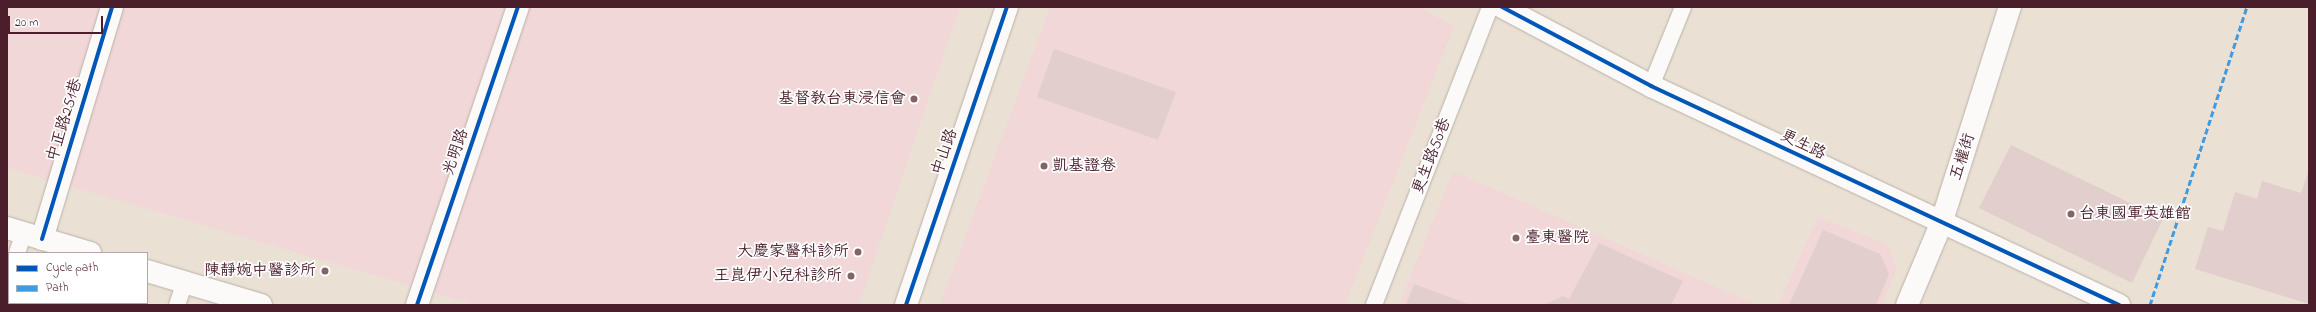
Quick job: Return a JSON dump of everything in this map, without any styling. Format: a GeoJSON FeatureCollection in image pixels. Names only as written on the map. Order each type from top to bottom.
{"type":"FeatureCollection","features":[{"type":"Feature","properties":{"kind":"street","name":"中正路251巷"},"geometry":{"type":"LineString","coordinates":[[23,238],[112,7]]}},
{"type":"Feature","properties":{"kind":"street","name":"光明路"},"geometry":{"type":"LineString","coordinates":[[417,305],[518,7]]}},
{"type":"Feature","properties":{"kind":"street","name":"中山路"},"geometry":{"type":"LineString","coordinates":[[906,305],[1007,7]]}},
{"type":"Feature","properties":{"kind":"street","name":"更生路"},"geometry":{"type":"LineString","coordinates":[[1502,7],[1651,86],[1941,224],[2119,305]]}},
{"type":"Feature","properties":{"kind":"street","name":"五權街"},"geometry":{"type":"LineString","coordinates":[[1907,305],[1941,224],[2010,7]]}},
{"type":"Feature","properties":{"kind":"street"},"geometry":{"type":"LineString","coordinates":[[23,238],[86,252]]}},
{"type":"Feature","properties":{"kind":"street"},"geometry":{"type":"LineString","coordinates":[[148,271],[261,305]]}},
{"type":"Feature","properties":{"kind":"lane","name":"更生路50巷"},"geometry":{"type":"LineString","coordinates":[[1374,305],[1490,7]]}},
{"type":"Feature","properties":{"kind":"lane"},"geometry":{"type":"LineString","coordinates":[[1651,86],[1683,7]]}},
{"type":"Feature","properties":{"kind":"lane"},"geometry":{"type":"LineString","coordinates":[[177,305],[185,282]]}},
{"type":"Feature","properties":{"kind":"shaded area"},"geometry":{"type":"Polygon","coordinates":[[[7,7],[960,7],[859,305],[476,305],[7,168],[7,7]]]}},
{"type":"Feature","properties":{"kind":"shaded area"},"geometry":{"type":"Polygon","coordinates":[[[1050,7],[1418,7],[1454,26],[1345,305],[940,305],[1050,7]]]}},
{"type":"Feature","properties":{"kind":"shaded area","name":"臺東醫院"},"geometry":{"type":"Polygon","coordinates":[[[1453,171],[1757,305],[1399,305],[1453,171]]]}},
{"type":"Feature","properties":{"kind":"shaded area"},"geometry":{"type":"Polygon","coordinates":[[[1818,217],[1887,244],[1897,268],[1882,305],[1778,305],[1818,217]]]}},
{"type":"Feature","properties":{"kind":"building"},"geometry":{"type":"Polygon","coordinates":[[[1054,49],[1176,92],[1158,140],[1037,97],[1054,49]]]}},
{"type":"Feature","properties":{"kind":"building","name":"台東國軍英雄館"},"geometry":{"type":"Polygon","coordinates":[[[2011,145],[2163,219],[2132,283],[1979,208],[2011,145]]]}},
{"type":"Feature","properties":{"kind":"building"},"geometry":{"type":"Polygon","coordinates":[[[2309,170],[2309,304],[2195,269],[2208,227],[2223,231],[2235,192],[2257,199],[2262,181],[2301,193],[2309,170]]]}},
{"type":"Feature","properties":{"kind":"building"},"geometry":{"type":"Polygon","coordinates":[[[1823,230],[1880,254],[1889,274],[1876,305],[1789,305],[1823,230]]]}},
{"type":"Feature","properties":{"kind":"building"},"geometry":{"type":"Polygon","coordinates":[[[1599,243],[1683,281],[1671,305],[1543,305],[1563,296],[1569,299],[1599,243]]]}},
{"type":"Feature","properties":{"kind":"building"},"geometry":{"type":"Polygon","coordinates":[[[1414,284],[1471,305],[1406,305],[1414,284]]]}},
{"type":"Feature","properties":{"kind":"marked path"},"geometry":{"type":"LineString","coordinates":[[2150,305],[2247,7]]}},
{"type":"Feature","properties":{"kind":"cycle path"},"geometry":{"type":"LineString","coordinates":[[42,239],[112,7]]}},
{"type":"Feature","properties":{"kind":"cycle path"},"geometry":{"type":"LineString","coordinates":[[417,305],[518,7]]}},
{"type":"Feature","properties":{"kind":"cycle path"},"geometry":{"type":"LineString","coordinates":[[906,305],[1007,7]]}},
{"type":"Feature","properties":{"kind":"cycle path"},"geometry":{"type":"LineString","coordinates":[[1502,7],[1651,86],[2119,305]]}},
{"type":"Feature","properties":{"kind":"place","name":"基督教台東浸信會"},"geometry":{"type":"Point","coordinates":[914,99]}},
{"type":"Feature","properties":{"kind":"place","name":"凱基證卷"},"geometry":{"type":"Point","coordinates":[1044,166]}},
{"type":"Feature","properties":{"kind":"place","name":"台東國軍英雄館"},"geometry":{"type":"Point","coordinates":[2071,214]}},
{"type":"Feature","properties":{"kind":"place","name":"臺東醫院"},"geometry":{"type":"Point","coordinates":[1516,238]}},
{"type":"Feature","properties":{"kind":"place","name":"大慶家醫科診所"},"geometry":{"type":"Point","coordinates":[858,252]}},
{"type":"Feature","properties":{"kind":"place","name":"陳靜婉中醫診所"},"geometry":{"type":"Point","coordinates":[325,271]}},
{"type":"Feature","properties":{"kind":"place","name":"王崑伊小兒科診所"},"geometry":{"type":"Point","coordinates":[851,276]}}]}
